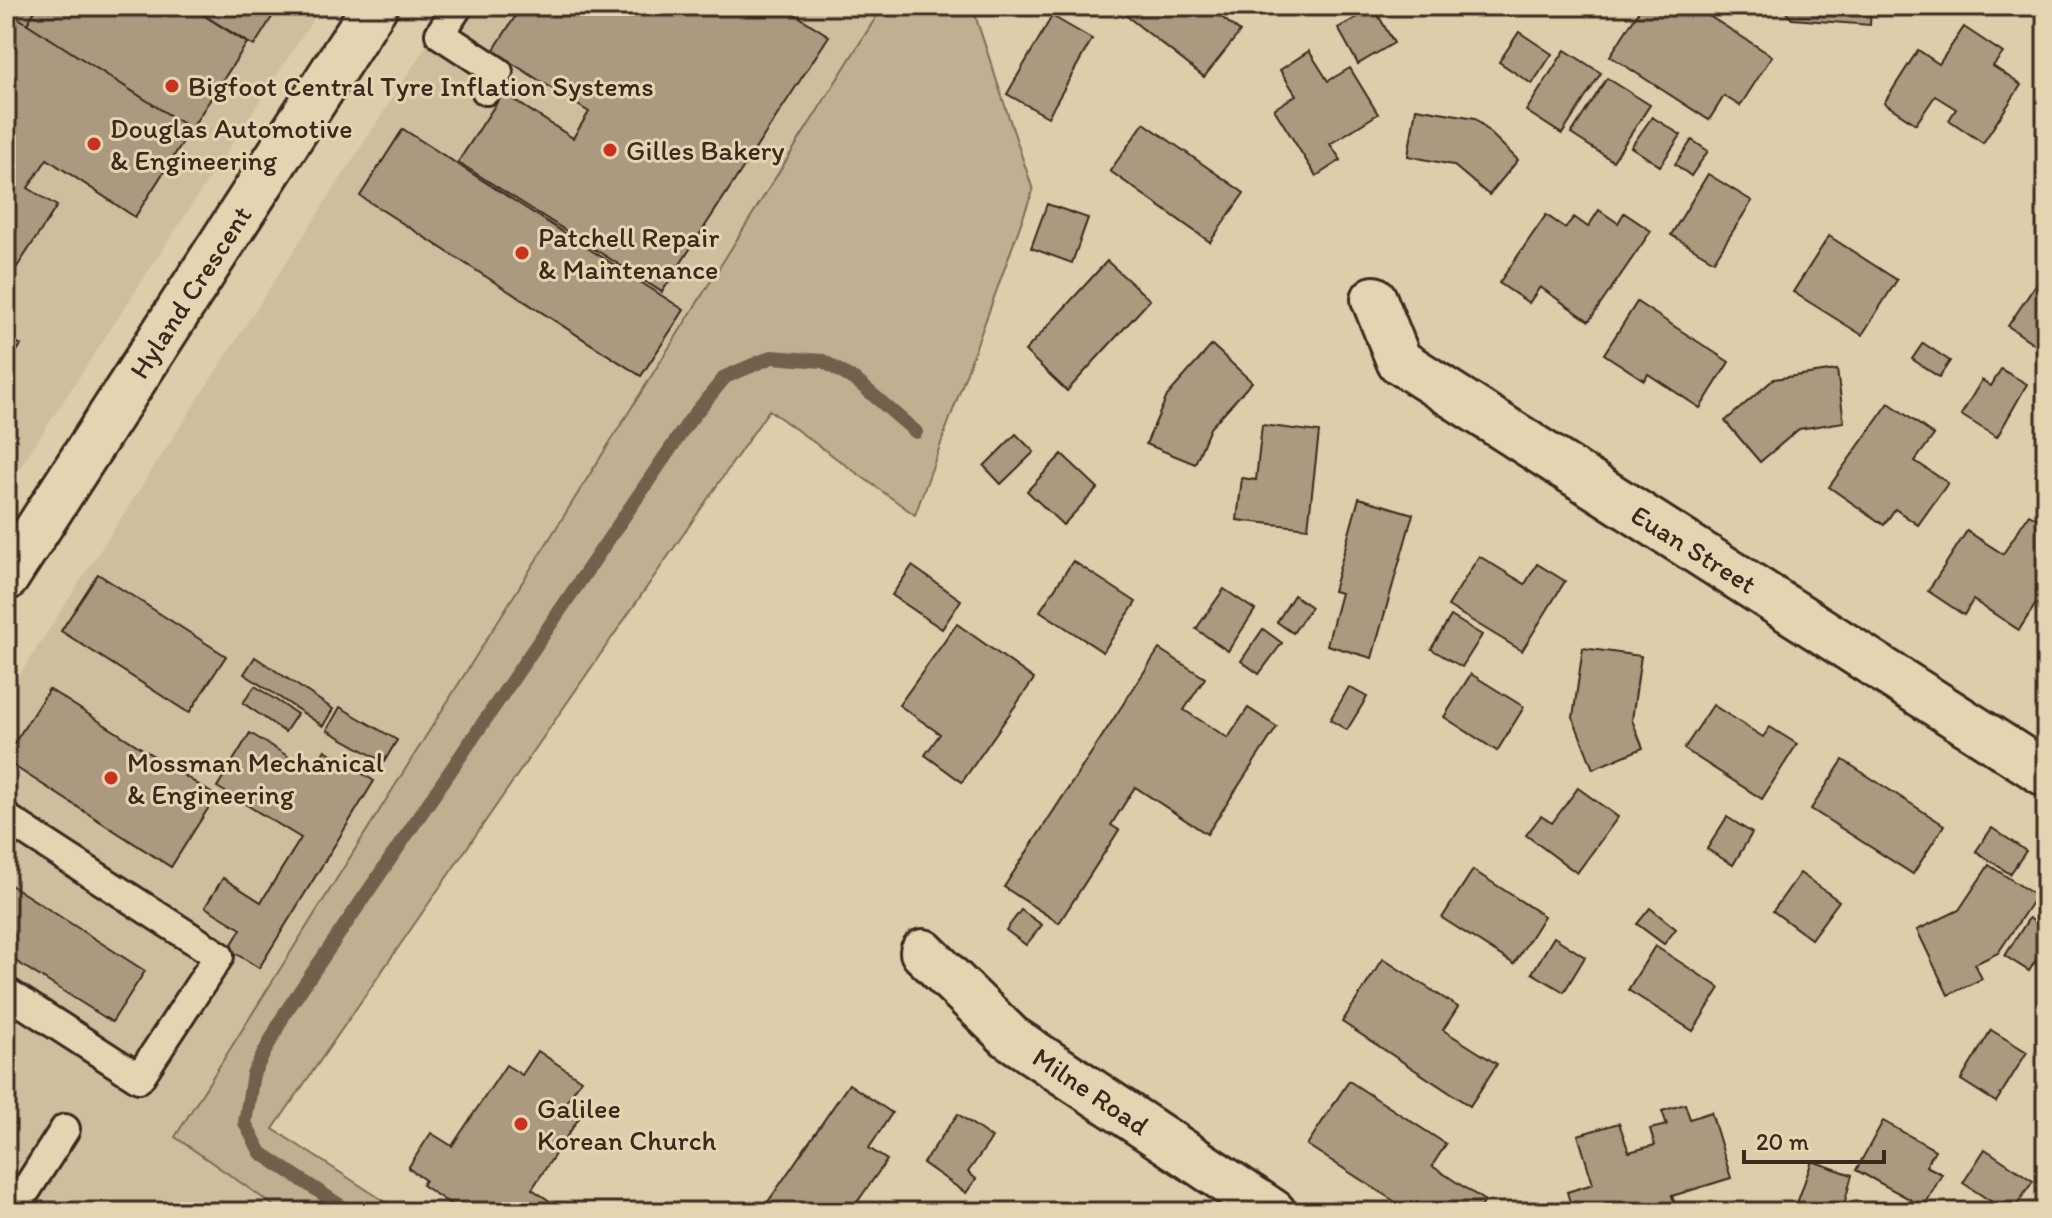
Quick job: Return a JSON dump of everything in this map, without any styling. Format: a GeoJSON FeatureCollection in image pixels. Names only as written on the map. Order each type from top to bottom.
{"type":"FeatureCollection","features":[{"type":"Feature","properties":{"kind":"street","name":"Hyland Crescent"},"geometry":{"type":"LineString","coordinates":[[6,578],[375,6]]}},
{"type":"Feature","properties":{"kind":"street","name":"Euan Street"},"geometry":{"type":"LineString","coordinates":[[1374,299],[1399,361],[2046,774]]}},
{"type":"Feature","properties":{"kind":"street","name":"Milne Road"},"geometry":{"type":"LineString","coordinates":[[923,952],[1010,1037],[1273,1212]]}},
{"type":"Feature","properties":{"kind":"lane"},"geometry":{"type":"LineString","coordinates":[[458,6],[440,34],[498,72],[486,90]]}},
{"type":"Feature","properties":{"kind":"lane"},"geometry":{"type":"LineString","coordinates":[[6,818],[219,956],[139,1078],[6,992]]}},
{"type":"Feature","properties":{"kind":"lane"},"geometry":{"type":"LineString","coordinates":[[12,1212],[65,1129]]}},
{"type":"Feature","properties":{"kind":"shaded area"},"geometry":{"type":"Polygon","coordinates":[[[6,6],[322,6],[6,489],[6,6]]]}},
{"type":"Feature","properties":{"kind":"shaded area"},"geometry":{"type":"Polygon","coordinates":[[[452,6],[883,6],[175,1136],[283,1212],[6,1212],[6,696],[452,6]]]}},
{"type":"Feature","properties":{"kind":"shaded area"},"geometry":{"type":"Polygon","coordinates":[[[883,6],[972,6],[1033,190],[915,515],[769,410],[273,1129],[401,1212],[283,1212],[175,1137],[883,6]]]}},
{"type":"Feature","properties":{"kind":"building"},"geometry":{"type":"Polygon","coordinates":[[[6,6],[38,6],[27,24],[6,10],[6,6]]]}},
{"type":"Feature","properties":{"kind":"building","name":"Bigfoot Central Tyre Inflation Systems"},"geometry":{"type":"Polygon","coordinates":[[[38,6],[189,6],[247,43],[191,129],[27,24],[38,6]]]}},
{"type":"Feature","properties":{"kind":"building"},"geometry":{"type":"Polygon","coordinates":[[[189,6],[279,6],[254,46],[189,6]]]}},
{"type":"Feature","properties":{"kind":"building","name":"Gilles Bakery"},"geometry":{"type":"Polygon","coordinates":[[[522,6],[782,6],[829,36],[662,292],[458,162],[503,93],[573,138],[589,112],[493,51],[522,6]]]}},
{"type":"Feature","properties":{"kind":"building"},"geometry":{"type":"Polygon","coordinates":[[[1114,6],[1208,6],[1240,32],[1204,77],[1114,6]]]}},
{"type":"Feature","properties":{"kind":"building"},"geometry":{"type":"Polygon","coordinates":[[[1642,6],[1682,6],[1695,14],[1698,9],[1772,56],[1740,106],[1724,96],[1709,120],[1610,56],[1642,6]]]}},
{"type":"Feature","properties":{"kind":"building"},"geometry":{"type":"Polygon","coordinates":[[[1780,6],[1871,6],[1870,25],[1792,19],[1780,6]]]}},
{"type":"Feature","properties":{"kind":"building"},"geometry":{"type":"Polygon","coordinates":[[[1374,8],[1394,43],[1358,64],[1338,28],[1374,8]]]}},
{"type":"Feature","properties":{"kind":"building","name":"Douglas Automotive & Engineering"},"geometry":{"type":"Polygon","coordinates":[[[15,16],[191,129],[135,217],[47,159],[28,188],[57,206],[17,267],[6,260],[6,29],[15,16]]]}},
{"type":"Feature","properties":{"kind":"building"},"geometry":{"type":"Polygon","coordinates":[[[1052,16],[1092,39],[1048,117],[1007,94],[1052,16]]]}},
{"type":"Feature","properties":{"kind":"building"},"geometry":{"type":"Polygon","coordinates":[[[1964,27],[2003,53],[1993,66],[2021,85],[1983,143],[1949,120],[1956,109],[1935,96],[1916,124],[1884,103],[1918,50],[1939,64],[1964,27]]]}},
{"type":"Feature","properties":{"kind":"building"},"geometry":{"type":"Polygon","coordinates":[[[1519,32],[1552,54],[1532,84],[1499,62],[1519,32]]]}},
{"type":"Feature","properties":{"kind":"building"},"geometry":{"type":"Polygon","coordinates":[[[1565,50],[1601,73],[1562,134],[1526,111],[1565,50]]]}},
{"type":"Feature","properties":{"kind":"building"},"geometry":{"type":"Polygon","coordinates":[[[1309,51],[1328,81],[1350,68],[1378,114],[1330,144],[1341,160],[1316,176],[1274,109],[1296,95],[1280,70],[1309,51]]]}},
{"type":"Feature","properties":{"kind":"building"},"geometry":{"type":"Polygon","coordinates":[[[1607,78],[1650,105],[1613,161],[1571,134],[1607,78]]]}},
{"type":"Feature","properties":{"kind":"building"},"geometry":{"type":"Polygon","coordinates":[[[1416,108],[1475,118],[1518,160],[1489,195],[1453,165],[1408,156],[1416,108]]]}},
{"type":"Feature","properties":{"kind":"building"},"geometry":{"type":"Polygon","coordinates":[[[1652,117],[1681,135],[1660,166],[1631,147],[1652,117]]]}},
{"type":"Feature","properties":{"kind":"building"},"geometry":{"type":"Polygon","coordinates":[[[1144,123],[1244,193],[1210,242],[1110,171],[1144,123]]]}},
{"type":"Feature","properties":{"kind":"building","name":"Patchell Repair & Maintenance"},"geometry":{"type":"Polygon","coordinates":[[[403,129],[684,310],[641,376],[360,196],[403,129]]]}},
{"type":"Feature","properties":{"kind":"building"},"geometry":{"type":"Polygon","coordinates":[[[1692,140],[1708,151],[1691,176],[1675,164],[1692,140]]]}},
{"type":"Feature","properties":{"kind":"building"},"geometry":{"type":"Polygon","coordinates":[[[1708,174],[1752,201],[1714,261],[1671,235],[1708,174]]]}},
{"type":"Feature","properties":{"kind":"building"},"geometry":{"type":"Polygon","coordinates":[[[1047,204],[1088,218],[1072,263],[1031,248],[1047,204]]]}},
{"type":"Feature","properties":{"kind":"building"},"geometry":{"type":"Polygon","coordinates":[[[1599,210],[1618,223],[1624,213],[1651,231],[1589,321],[1540,287],[1529,303],[1499,283],[1546,215],[1565,228],[1574,217],[1588,227],[1599,210]]]}},
{"type":"Feature","properties":{"kind":"building"},"geometry":{"type":"Polygon","coordinates":[[[1829,236],[1897,280],[1862,335],[1793,292],[1829,236]]]}},
{"type":"Feature","properties":{"kind":"building"},"geometry":{"type":"Polygon","coordinates":[[[1107,261],[1150,300],[1067,391],[1025,351],[1107,261]]]}},
{"type":"Feature","properties":{"kind":"building"},"geometry":{"type":"Polygon","coordinates":[[[2039,280],[2046,285],[2046,352],[2008,326],[2039,280]]]}},
{"type":"Feature","properties":{"kind":"building"},"geometry":{"type":"Polygon","coordinates":[[[1637,302],[1729,362],[1700,408],[1648,374],[1644,380],[1604,354],[1637,302]]]}},
{"type":"Feature","properties":{"kind":"building"},"geometry":{"type":"Polygon","coordinates":[[[6,335],[21,345],[6,368],[6,335]]]}},
{"type":"Feature","properties":{"kind":"building"},"geometry":{"type":"Polygon","coordinates":[[[1923,343],[1950,361],[1939,377],[1912,359],[1923,343]]]}},
{"type":"Feature","properties":{"kind":"building"},"geometry":{"type":"Polygon","coordinates":[[[1212,345],[1252,382],[1210,428],[1195,464],[1146,444],[1167,396],[1212,345]]]}},
{"type":"Feature","properties":{"kind":"building"},"geometry":{"type":"Polygon","coordinates":[[[2001,369],[2027,384],[1997,437],[1961,415],[1982,380],[1991,386],[2001,369]]]}},
{"type":"Feature","properties":{"kind":"building"},"geometry":{"type":"Polygon","coordinates":[[[1837,370],[1844,422],[1799,429],[1760,462],[1725,421],[1774,379],[1837,370]]]}},
{"type":"Feature","properties":{"kind":"building"},"geometry":{"type":"Polygon","coordinates":[[[1889,403],[1934,435],[1915,461],[1948,483],[1918,525],[1895,509],[1884,525],[1829,487],[1889,403]]]}},
{"type":"Feature","properties":{"kind":"building"},"geometry":{"type":"Polygon","coordinates":[[[1262,425],[1319,432],[1308,528],[1237,520],[1242,478],[1256,480],[1262,425]]]}},
{"type":"Feature","properties":{"kind":"building"},"geometry":{"type":"Polygon","coordinates":[[[1016,434],[1034,452],[1001,484],[984,466],[1016,434]]]}},
{"type":"Feature","properties":{"kind":"building"},"geometry":{"type":"Polygon","coordinates":[[[1062,454],[1098,488],[1063,525],[1027,491],[1062,454]]]}},
{"type":"Feature","properties":{"kind":"building"},"geometry":{"type":"Polygon","coordinates":[[[1359,498],[1413,514],[1372,658],[1327,645],[1341,593],[1333,591],[1359,498]]]}},
{"type":"Feature","properties":{"kind":"building"},"geometry":{"type":"Polygon","coordinates":[[[2029,514],[2046,524],[2046,588],[2019,630],[1973,600],[1964,615],[1928,591],[1967,531],[2003,554],[2029,514]]]}},
{"type":"Feature","properties":{"kind":"building"},"geometry":{"type":"Polygon","coordinates":[[[1479,556],[1525,584],[1537,564],[1565,581],[1522,651],[1448,606],[1479,556]]]}},
{"type":"Feature","properties":{"kind":"building"},"geometry":{"type":"Polygon","coordinates":[[[1073,561],[1136,602],[1103,652],[1040,611],[1073,561]]]}},
{"type":"Feature","properties":{"kind":"building"},"geometry":{"type":"Polygon","coordinates":[[[912,566],[961,600],[942,629],[892,595],[912,566]]]}},
{"type":"Feature","properties":{"kind":"building"},"geometry":{"type":"Polygon","coordinates":[[[98,574],[226,656],[189,713],[61,631],[98,574]]]}},
{"type":"Feature","properties":{"kind":"building"},"geometry":{"type":"Polygon","coordinates":[[[1224,589],[1255,610],[1228,651],[1196,629],[1224,589]]]}},
{"type":"Feature","properties":{"kind":"building"},"geometry":{"type":"Polygon","coordinates":[[[1294,595],[1311,607],[1293,633],[1277,622],[1294,595]]]}},
{"type":"Feature","properties":{"kind":"building"},"geometry":{"type":"Polygon","coordinates":[[[1451,616],[1482,635],[1462,667],[1431,649],[1451,616]]]}},
{"type":"Feature","properties":{"kind":"building"},"geometry":{"type":"Polygon","coordinates":[[[957,624],[1034,679],[962,782],[925,755],[940,734],[899,705],[957,624]]]}},
{"type":"Feature","properties":{"kind":"building"},"geometry":{"type":"Polygon","coordinates":[[[1263,629],[1282,643],[1259,674],[1241,661],[1263,629]]]}},
{"type":"Feature","properties":{"kind":"building"},"geometry":{"type":"Polygon","coordinates":[[[1583,648],[1641,656],[1632,720],[1643,748],[1593,769],[1573,718],[1583,648]]]}},
{"type":"Feature","properties":{"kind":"building"},"geometry":{"type":"Polygon","coordinates":[[[1159,649],[1205,678],[1184,710],[1228,738],[1248,708],[1277,727],[1207,834],[1135,787],[1111,825],[1119,830],[1059,923],[1004,887],[1159,649]]]}},
{"type":"Feature","properties":{"kind":"building"},"geometry":{"type":"Polygon","coordinates":[[[255,657],[333,709],[323,726],[244,674],[255,657]]]}},
{"type":"Feature","properties":{"kind":"building"},"geometry":{"type":"Polygon","coordinates":[[[1471,674],[1524,707],[1497,751],[1444,717],[1471,674]]]}},
{"type":"Feature","properties":{"kind":"building"},"geometry":{"type":"Polygon","coordinates":[[[255,686],[297,714],[285,732],[243,703],[255,686]]]}},
{"type":"Feature","properties":{"kind":"building"},"geometry":{"type":"Polygon","coordinates":[[[1349,687],[1367,697],[1347,730],[1330,720],[1349,687]]]}},
{"type":"Feature","properties":{"kind":"building","name":"Mossman Mechanical & Engineering"},"geometry":{"type":"Polygon","coordinates":[[[49,689],[216,796],[171,867],[6,761],[6,756],[49,689]]]}},
{"type":"Feature","properties":{"kind":"building"},"geometry":{"type":"Polygon","coordinates":[[[1713,705],[1763,737],[1770,727],[1797,744],[1762,799],[1684,749],[1713,705]]]}},
{"type":"Feature","properties":{"kind":"building"},"geometry":{"type":"Polygon","coordinates":[[[340,707],[397,740],[384,762],[327,730],[340,707]]]}},
{"type":"Feature","properties":{"kind":"building"},"geometry":{"type":"Polygon","coordinates":[[[250,733],[312,771],[325,750],[374,781],[259,968],[229,949],[241,929],[205,907],[223,878],[261,902],[301,838],[217,787],[250,733]]]}},
{"type":"Feature","properties":{"kind":"building"},"geometry":{"type":"Polygon","coordinates":[[[1843,760],[1944,825],[1913,874],[1811,809],[1843,760]]]}},
{"type":"Feature","properties":{"kind":"building"},"geometry":{"type":"Polygon","coordinates":[[[1578,788],[1618,817],[1577,873],[1526,835],[1541,816],[1552,823],[1578,788]]]}},
{"type":"Feature","properties":{"kind":"building"},"geometry":{"type":"Polygon","coordinates":[[[1727,817],[1752,833],[1733,865],[1707,849],[1727,817]]]}},
{"type":"Feature","properties":{"kind":"building"},"geometry":{"type":"Polygon","coordinates":[[[1992,828],[2026,851],[2010,874],[1976,851],[1992,828]]]}},
{"type":"Feature","properties":{"kind":"building"},"geometry":{"type":"Polygon","coordinates":[[[1989,865],[2036,896],[1998,953],[1975,964],[1982,979],[1948,995],[1917,930],[1959,910],[1989,865]]]}},
{"type":"Feature","properties":{"kind":"building"},"geometry":{"type":"Polygon","coordinates":[[[1473,870],[1544,916],[1514,964],[1442,918],[1473,870]]]}},
{"type":"Feature","properties":{"kind":"building"},"geometry":{"type":"Polygon","coordinates":[[[1800,873],[1839,901],[1811,939],[1773,911],[1800,873]]]}},
{"type":"Feature","properties":{"kind":"building"},"geometry":{"type":"Polygon","coordinates":[[[6,882],[145,971],[112,1022],[6,955],[6,882]]]}},
{"type":"Feature","properties":{"kind":"building"},"geometry":{"type":"Polygon","coordinates":[[[1650,908],[1676,929],[1664,944],[1637,924],[1650,908]]]}},
{"type":"Feature","properties":{"kind":"building"},"geometry":{"type":"Polygon","coordinates":[[[1021,910],[1042,925],[1026,945],[1006,930],[1021,910]]]}},
{"type":"Feature","properties":{"kind":"building"},"geometry":{"type":"Polygon","coordinates":[[[2029,918],[2046,929],[2046,944],[2029,971],[2005,956],[2029,918]]]}},
{"type":"Feature","properties":{"kind":"building"},"geometry":{"type":"Polygon","coordinates":[[[1554,937],[1585,957],[1564,992],[1532,973],[1554,937]]]}},
{"type":"Feature","properties":{"kind":"building"},"geometry":{"type":"Polygon","coordinates":[[[1655,946],[1720,988],[1693,1031],[1628,990],[1655,946]]]}},
{"type":"Feature","properties":{"kind":"building"},"geometry":{"type":"Polygon","coordinates":[[[1383,959],[1458,1007],[1443,1030],[1497,1064],[1470,1106],[1342,1022],[1383,959]]]}},
{"type":"Feature","properties":{"kind":"building"},"geometry":{"type":"Polygon","coordinates":[[[1991,1030],[2027,1052],[1996,1102],[1961,1080],[1991,1030]]]}},
{"type":"Feature","properties":{"kind":"building","name":"Galilee Korean Church"},"geometry":{"type":"Polygon","coordinates":[[[538,1051],[581,1080],[565,1104],[581,1115],[532,1189],[566,1212],[462,1212],[422,1185],[425,1180],[408,1168],[431,1133],[452,1146],[506,1065],[522,1075],[538,1051]]]}},
{"type":"Feature","properties":{"kind":"building"},"geometry":{"type":"Polygon","coordinates":[[[1349,1081],[1446,1144],[1432,1166],[1485,1201],[1478,1212],[1411,1212],[1307,1145],[1349,1081]]]}},
{"type":"Feature","properties":{"kind":"building"},"geometry":{"type":"Polygon","coordinates":[[[849,1084],[892,1113],[869,1148],[887,1160],[850,1212],[761,1212],[849,1084]]]}},
{"type":"Feature","properties":{"kind":"building"},"geometry":{"type":"Polygon","coordinates":[[[1685,1104],[1690,1119],[1711,1112],[1731,1178],[1672,1196],[1678,1212],[1573,1212],[1567,1192],[1593,1184],[1578,1135],[1619,1123],[1629,1152],[1655,1145],[1650,1129],[1667,1125],[1662,1111],[1685,1104]]]}},
{"type":"Feature","properties":{"kind":"building"},"geometry":{"type":"Polygon","coordinates":[[[958,1114],[992,1138],[968,1172],[976,1179],[966,1193],[923,1163],[958,1114]]]}},
{"type":"Feature","properties":{"kind":"building"},"geometry":{"type":"Polygon","coordinates":[[[1883,1121],[1935,1150],[1926,1166],[1942,1174],[1924,1207],[1856,1170],[1883,1121]]]}},
{"type":"Feature","properties":{"kind":"building"},"geometry":{"type":"Polygon","coordinates":[[[1985,1149],[2033,1181],[2012,1212],[2007,1212],[1963,1183],[1985,1149]]]}},
{"type":"Feature","properties":{"kind":"building"},"geometry":{"type":"Polygon","coordinates":[[[1812,1161],[1852,1175],[1842,1212],[1794,1212],[1812,1161]]]}},
{"type":"Feature","properties":{"kind":"waterway"},"geometry":{"type":"LineString","coordinates":[[350,1212],[261,1153],[245,1123],[253,1074],[285,1013],[690,420],[725,377],[772,357],[823,361],[858,382],[916,432]]}},
{"type":"Feature","properties":{"kind":"place","name":"Bigfoot Central Tyre Inflation Systems"},"geometry":{"type":"Point","coordinates":[172,86]}},
{"type":"Feature","properties":{"kind":"place","name":"Douglas Automotive & Engineering"},"geometry":{"type":"Point","coordinates":[94,144]}},
{"type":"Feature","properties":{"kind":"place","name":"Gilles Bakery"},"geometry":{"type":"Point","coordinates":[610,150]}},
{"type":"Feature","properties":{"kind":"place","name":"Patchell Repair & Maintenance"},"geometry":{"type":"Point","coordinates":[522,253]}},
{"type":"Feature","properties":{"kind":"place","name":"Mossman Mechanical & Engineering"},"geometry":{"type":"Point","coordinates":[111,778]}},
{"type":"Feature","properties":{"kind":"place","name":"Galilee Korean Church"},"geometry":{"type":"Point","coordinates":[521,1124]}}]}
